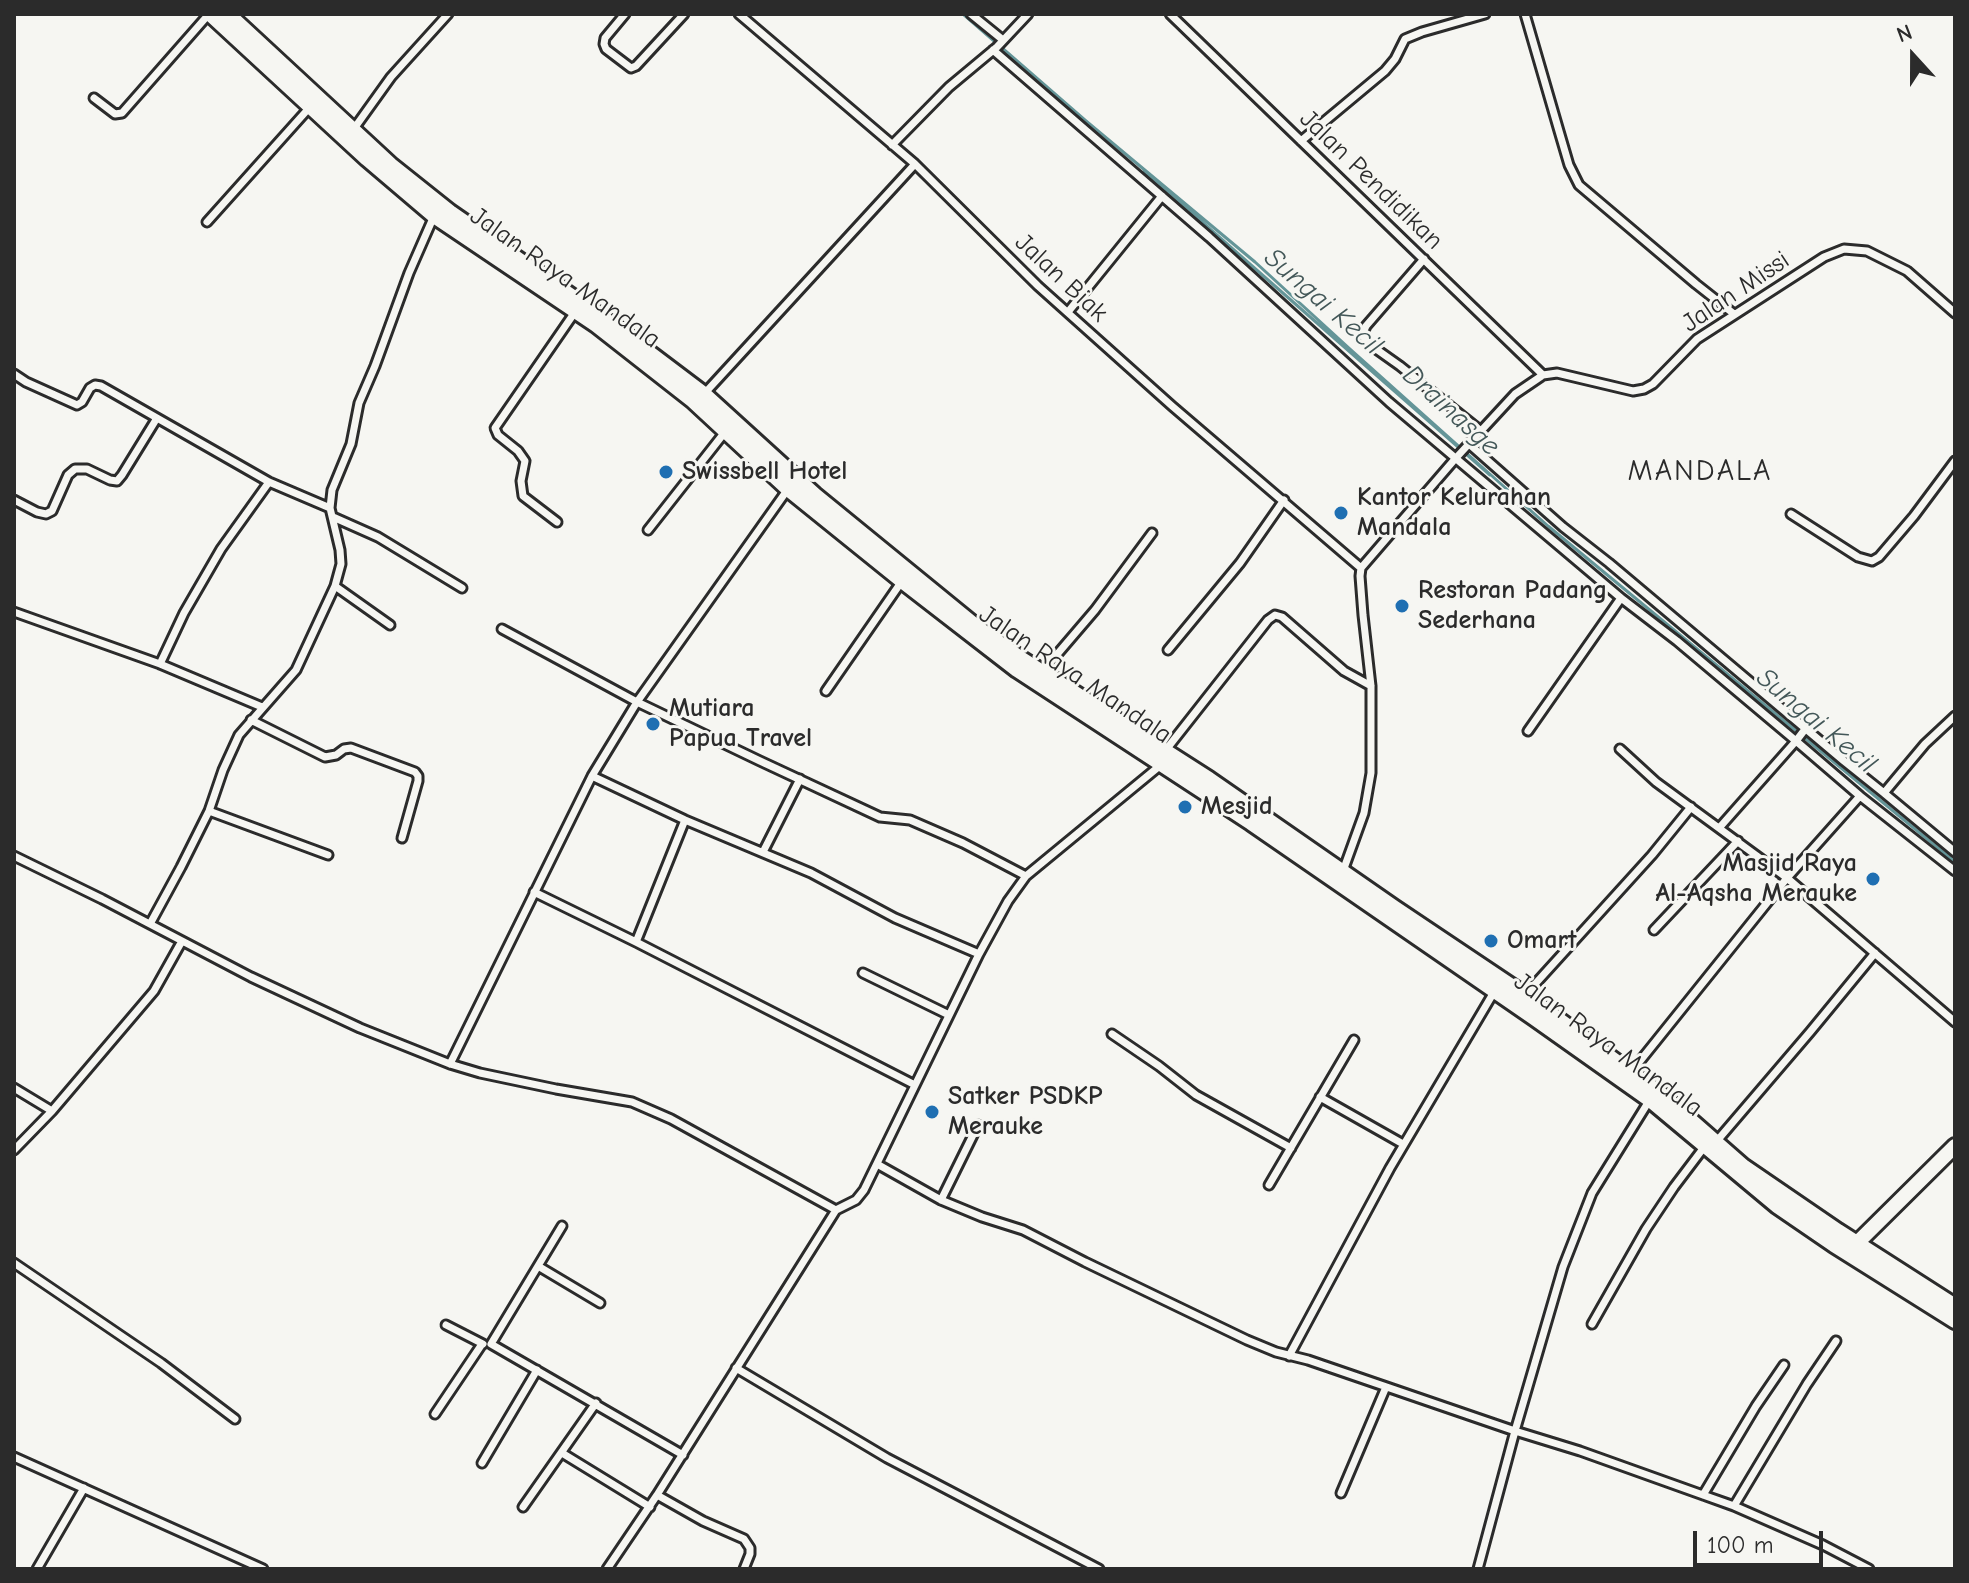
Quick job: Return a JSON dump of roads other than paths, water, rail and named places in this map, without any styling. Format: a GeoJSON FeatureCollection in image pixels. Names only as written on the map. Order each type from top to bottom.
{"type":"FeatureCollection","features":[{"type":"Feature","properties":{"kind":"highway","name":"Jalan Raya Mandala"},"geometry":{"type":"LineString","coordinates":[[210,14],[367,159],[434,216],[657,357],[704,394],[906,577],[1017,670],[1164,757],[1209,779],[1525,995],[1538,1013],[1650,1100],[1838,1231],[1853,1248],[1955,1321]]}},
{"type":"Feature","properties":{"kind":"highway","name":"Jalan Raya Mandala"},"geometry":{"type":"LineString","coordinates":[[228,14],[391,165],[693,401],[788,489],[906,577],[1495,991],[1538,1013],[1632,1071],[1662,1095],[1710,1144]]}},
{"type":"Feature","properties":{"kind":"highway"},"geometry":{"type":"LineString","coordinates":[[1853,1248],[1955,1146]]}},
{"type":"Feature","properties":{"kind":"highway","name":"Jalan Raya Mandala"},"geometry":{"type":"LineString","coordinates":[[1853,1248],[1874,1254],[1955,1306]]}},
{"type":"Feature","properties":{"kind":"street"},"geometry":{"type":"LineString","coordinates":[[94,98],[115,114],[122,113],[210,14]]}},
{"type":"Feature","properties":{"kind":"street"},"geometry":{"type":"LineString","coordinates":[[353,130],[391,77],[448,14]]}},
{"type":"Feature","properties":{"kind":"street"},"geometry":{"type":"LineString","coordinates":[[625,14],[604,41],[606,49],[631,68],[684,14]]}},
{"type":"Feature","properties":{"kind":"street","name":"Jalan Biak"},"geometry":{"type":"LineString","coordinates":[[739,14],[915,164],[1038,286],[1361,568]]}},
{"type":"Feature","properties":{"kind":"street"},"geometry":{"type":"LineString","coordinates":[[971,14],[999,45],[1389,402],[1621,598],[1955,871]]}},
{"type":"Feature","properties":{"kind":"street"},"geometry":{"type":"LineString","coordinates":[[892,145],[1028,14]]}},
{"type":"Feature","properties":{"kind":"street","name":"Jalan Pendidikan"},"geometry":{"type":"LineString","coordinates":[[1170,14],[1543,375]]}},
{"type":"Feature","properties":{"kind":"street"},"geometry":{"type":"LineString","coordinates":[[1301,141],[1385,71],[1405,39],[1485,14]]}},
{"type":"Feature","properties":{"kind":"street"},"geometry":{"type":"LineString","coordinates":[[1525,14],[1566,154],[1579,185],[1734,314]]}},
{"type":"Feature","properties":{"kind":"street"},"geometry":{"type":"LineString","coordinates":[[207,222],[311,107]]}},
{"type":"Feature","properties":{"kind":"street"},"geometry":{"type":"LineString","coordinates":[[704,394],[915,164]]}},
{"type":"Feature","properties":{"kind":"street"},"geometry":{"type":"LineString","coordinates":[[1068,312],[1162,196]]}},
{"type":"Feature","properties":{"kind":"street"},"geometry":{"type":"LineString","coordinates":[[150,924],[209,811],[239,735],[296,670],[335,586],[341,564],[330,508],[332,490],[351,444],[359,403],[434,216]]}},
{"type":"Feature","properties":{"kind":"street","name":"Jalan Missi"},"geometry":{"type":"LineString","coordinates":[[1543,375],[1557,373],[1633,391],[1644,389],[1653,384],[1697,339],[1824,257],[1844,249],[1867,251],[1907,271],[1955,313]]}},
{"type":"Feature","properties":{"kind":"street"},"geometry":{"type":"LineString","coordinates":[[1424,259],[1366,326],[1362,335],[1369,344],[1481,431]]}},
{"type":"Feature","properties":{"kind":"street"},"geometry":{"type":"LineString","coordinates":[[557,522],[523,496],[521,481],[525,461],[498,435],[495,428],[575,311]]}},
{"type":"Feature","properties":{"kind":"street"},"geometry":{"type":"LineString","coordinates":[[14,374],[75,405],[79,405],[90,388],[98,385],[269,482],[330,508]]}},
{"type":"Feature","properties":{"kind":"street"},"geometry":{"type":"LineString","coordinates":[[1343,871],[1364,813],[1370,786],[1371,686],[1361,568],[1515,394],[1543,375]]}},
{"type":"Feature","properties":{"kind":"street"},"geometry":{"type":"LineString","coordinates":[[14,500],[46,514],[52,511],[68,475],[75,469],[87,469],[117,481],[157,418]]}},
{"type":"Feature","properties":{"kind":"street"},"geometry":{"type":"LineString","coordinates":[[648,530],[727,430]]}},
{"type":"Feature","properties":{"kind":"street"},"geometry":{"type":"LineString","coordinates":[[1467,446],[1955,852]]}},
{"type":"Feature","properties":{"kind":"street"},"geometry":{"type":"LineString","coordinates":[[1791,514],[1858,557],[1872,561],[1914,516],[1955,461]]}},
{"type":"Feature","properties":{"kind":"street"},"geometry":{"type":"LineString","coordinates":[[160,664],[184,613],[221,549],[269,482]]}},
{"type":"Feature","properties":{"kind":"street"},"geometry":{"type":"LineString","coordinates":[[450,1064],[592,776],[637,702],[788,489]]}},
{"type":"Feature","properties":{"kind":"street"},"geometry":{"type":"LineString","coordinates":[[1168,650],[1240,563],[1284,500]]}},
{"type":"Feature","properties":{"kind":"street"},"geometry":{"type":"LineString","coordinates":[[333,517],[378,537],[462,588]]}},
{"type":"Feature","properties":{"kind":"street"},"geometry":{"type":"LineString","coordinates":[[1042,672],[1095,610],[1152,533]]}},
{"type":"Feature","properties":{"kind":"street"},"geometry":{"type":"LineString","coordinates":[[826,691],[906,577]]}},
{"type":"Feature","properties":{"kind":"street"},"geometry":{"type":"LineString","coordinates":[[335,586],[390,625]]}},
{"type":"Feature","properties":{"kind":"street"},"geometry":{"type":"LineString","coordinates":[[1528,731],[1621,598]]}},
{"type":"Feature","properties":{"kind":"street"},"geometry":{"type":"LineString","coordinates":[[14,612],[160,664],[262,707]]}},
{"type":"Feature","properties":{"kind":"street"},"geometry":{"type":"LineString","coordinates":[[607,1569],[650,1507],[836,1210],[860,1196],[979,954],[1008,901],[1026,876],[1164,757],[1268,620],[1275,615],[1282,617],[1344,671],[1371,686]]}},
{"type":"Feature","properties":{"kind":"street"},"geometry":{"type":"LineString","coordinates":[[502,629],[637,702],[880,817],[910,820],[1026,876]]}},
{"type":"Feature","properties":{"kind":"street"},"geometry":{"type":"LineString","coordinates":[[1884,793],[1925,744],[1955,716]]}},
{"type":"Feature","properties":{"kind":"street"},"geometry":{"type":"LineString","coordinates":[[251,720],[325,757],[351,748],[415,772],[418,781],[402,838]]}},
{"type":"Feature","properties":{"kind":"street"},"geometry":{"type":"LineString","coordinates":[[1720,827],[1805,730]]}},
{"type":"Feature","properties":{"kind":"street"},"geometry":{"type":"LineString","coordinates":[[1620,749],[1656,782],[1787,878],[1955,1022]]}},
{"type":"Feature","properties":{"kind":"street"},"geometry":{"type":"LineString","coordinates":[[592,776],[685,820],[811,873],[895,918],[979,954]]}},
{"type":"Feature","properties":{"kind":"street"},"geometry":{"type":"LineString","coordinates":[[763,852],[800,779]]}},
{"type":"Feature","properties":{"kind":"street"},"geometry":{"type":"LineString","coordinates":[[1632,1071],[1787,878],[1860,796]]}},
{"type":"Feature","properties":{"kind":"street"},"geometry":{"type":"LineString","coordinates":[[1525,995],[1652,855],[1691,807]]}},
{"type":"Feature","properties":{"kind":"street"},"geometry":{"type":"LineString","coordinates":[[209,811],[328,855]]}},
{"type":"Feature","properties":{"kind":"street"},"geometry":{"type":"LineString","coordinates":[[636,942],[685,820]]}},
{"type":"Feature","properties":{"kind":"street"},"geometry":{"type":"LineString","coordinates":[[1654,930],[1738,841]]}},
{"type":"Feature","properties":{"kind":"street"},"geometry":{"type":"LineString","coordinates":[[14,856],[262,982],[360,1028],[480,1073],[632,1102],[671,1119],[836,1210]]}},
{"type":"Feature","properties":{"kind":"street"},"geometry":{"type":"LineString","coordinates":[[534,892],[915,1085]]}},
{"type":"Feature","properties":{"kind":"street"},"geometry":{"type":"LineString","coordinates":[[15,1147],[52,1111],[154,991],[182,941]]}},
{"type":"Feature","properties":{"kind":"street"},"geometry":{"type":"LineString","coordinates":[[1592,1324],[1646,1229],[1674,1187],[1875,953]]}},
{"type":"Feature","properties":{"kind":"street"},"geometry":{"type":"LineString","coordinates":[[863,973],[949,1015]]}},
{"type":"Feature","properties":{"kind":"street"},"geometry":{"type":"LineString","coordinates":[[1289,1356],[1403,1144],[1495,991]]}},
{"type":"Feature","properties":{"kind":"street"},"geometry":{"type":"LineString","coordinates":[[1112,1034],[1196,1095],[1291,1148]]}},
{"type":"Feature","properties":{"kind":"street"},"geometry":{"type":"LineString","coordinates":[[1269,1185],[1354,1040]]}},
{"type":"Feature","properties":{"kind":"street"},"geometry":{"type":"LineString","coordinates":[[14,1088],[52,1111]]}},
{"type":"Feature","properties":{"kind":"street"},"geometry":{"type":"LineString","coordinates":[[1320,1097],[1403,1144]]}},
{"type":"Feature","properties":{"kind":"street"},"geometry":{"type":"LineString","coordinates":[[1478,1569],[1563,1267],[1592,1193],[1650,1100]]}},
{"type":"Feature","properties":{"kind":"street"},"geometry":{"type":"LineString","coordinates":[[941,1200],[978,1125]]}},
{"type":"Feature","properties":{"kind":"street"},"geometry":{"type":"LineString","coordinates":[[877,1164],[941,1200],[1023,1230],[1247,1340],[1734,1506],[1869,1569]]}},
{"type":"Feature","properties":{"kind":"street"},"geometry":{"type":"LineString","coordinates":[[435,1414],[487,1344],[562,1226]]}},
{"type":"Feature","properties":{"kind":"street"},"geometry":{"type":"LineString","coordinates":[[14,1263],[161,1363],[235,1419]]}},
{"type":"Feature","properties":{"kind":"street"},"geometry":{"type":"LineString","coordinates":[[538,1266],[600,1303]]}},
{"type":"Feature","properties":{"kind":"street"},"geometry":{"type":"LineString","coordinates":[[446,1325],[537,1370],[683,1455]]}},
{"type":"Feature","properties":{"kind":"street"},"geometry":{"type":"LineString","coordinates":[[1734,1506],[1836,1341]]}},
{"type":"Feature","properties":{"kind":"street"},"geometry":{"type":"LineString","coordinates":[[1703,1495],[1784,1365]]}},
{"type":"Feature","properties":{"kind":"street"},"geometry":{"type":"LineString","coordinates":[[736,1368],[887,1458],[1099,1569]]}},
{"type":"Feature","properties":{"kind":"street"},"geometry":{"type":"LineString","coordinates":[[482,1463],[537,1370]]}},
{"type":"Feature","properties":{"kind":"street"},"geometry":{"type":"LineString","coordinates":[[1341,1493],[1386,1387]]}},
{"type":"Feature","properties":{"kind":"street"},"geometry":{"type":"LineString","coordinates":[[523,1507],[596,1403]]}},
{"type":"Feature","properties":{"kind":"street"},"geometry":{"type":"LineString","coordinates":[[562,1453],[650,1507]]}},
{"type":"Feature","properties":{"kind":"street"},"geometry":{"type":"LineString","coordinates":[[14,1457],[263,1569]]}},
{"type":"Feature","properties":{"kind":"street"},"geometry":{"type":"LineString","coordinates":[[37,1569],[84,1488]]}},
{"type":"Feature","properties":{"kind":"street"},"geometry":{"type":"LineString","coordinates":[[657,1495],[703,1521],[744,1539],[750,1548],[744,1569]]}},
{"type":"Feature","properties":{"kind":"waterway","name":"Sungai Kecil"},"geometry":{"type":"LineString","coordinates":[[963,14],[1255,262],[1548,526],[1955,862]]}},
{"type":"Feature","properties":{"kind":"waterway","name":"Sungai Kecil"},"geometry":{"type":"LineString","coordinates":[[1144,171],[1490,475]]}},
{"type":"Feature","properties":{"kind":"place","name":"Swissbell Hotel"},"geometry":{"type":"Point","coordinates":[666,472]}},
{"type":"Feature","properties":{"kind":"place","name":"Kantor Kelurahan Mandala"},"geometry":{"type":"Point","coordinates":[1341,513]}},
{"type":"Feature","properties":{"kind":"place","name":"Restoran Padang Sederhana"},"geometry":{"type":"Point","coordinates":[1402,606]}},
{"type":"Feature","properties":{"kind":"place","name":"Mutiara Papua Travel"},"geometry":{"type":"Point","coordinates":[653,724]}},
{"type":"Feature","properties":{"kind":"place","name":"Mesjid"},"geometry":{"type":"Point","coordinates":[1185,807]}},
{"type":"Feature","properties":{"kind":"place","name":"Masjid Raya Al-Aqsha Merauke"},"geometry":{"type":"Point","coordinates":[1873,879]}},
{"type":"Feature","properties":{"kind":"place","name":"Omart"},"geometry":{"type":"Point","coordinates":[1491,941]}},
{"type":"Feature","properties":{"kind":"place","name":"Satker PSDKP Merauke"},"geometry":{"type":"Point","coordinates":[932,1112]}},
{"type":"Feature","properties":{"kind":"district","name":"MANDALA"},"geometry":{"type":"Point","coordinates":[1700,472]}},
{"type":"Feature","properties":{"kind":"water label","name":"Drainasge"},"geometry":{"type":"Point","coordinates":[1451,411]}}]}
